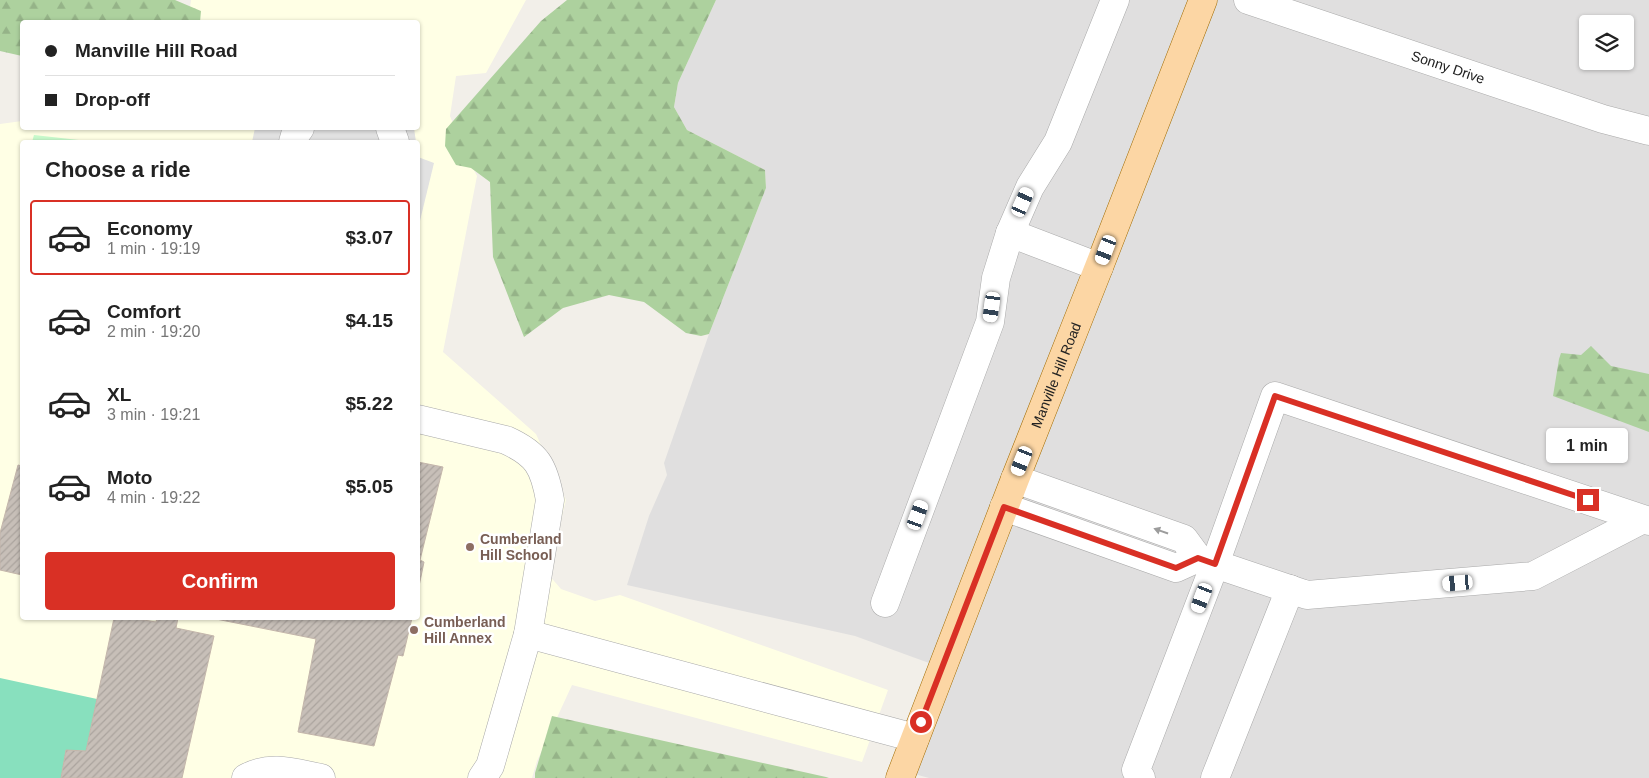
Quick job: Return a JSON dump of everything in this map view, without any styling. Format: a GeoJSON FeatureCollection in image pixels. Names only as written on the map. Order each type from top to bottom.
{"type":"FeatureCollection","features":[{"type":"Feature","properties":{"kind":"main road","name":"Manville Hill Road"},"geometry":{"type":"LineString","coordinates":[[900,778],[1203,0]]}},
{"type":"Feature","properties":{"kind":"street"},"geometry":{"type":"LineString","coordinates":[[886,604],[990,322],[996,278],[1010,233],[1030,187],[1058,142],[1115,0]]}},
{"type":"Feature","properties":{"kind":"street","name":"Sonny Drive"},"geometry":{"type":"LineString","coordinates":[[1248,0],[1603,118],[1649,131]]}},
{"type":"Feature","properties":{"kind":"street"},"geometry":{"type":"LineString","coordinates":[[1010,233],[1100,267]]}},
{"type":"Feature","properties":{"kind":"street"},"geometry":{"type":"LineString","coordinates":[[1140,778],[1136,770],[1207,561],[1275,396],[1646,520]]}},
{"type":"Feature","properties":{"kind":"street"},"geometry":{"type":"LineString","coordinates":[[420,419],[506,440],[520,446],[533,455],[547,482],[550,500],[528,634],[490,766],[482,778]]}},
{"type":"Feature","properties":{"kind":"street"},"geometry":{"type":"LineString","coordinates":[[1015,479],[1184,539],[1207,561],[1307,595],[1533,576],[1646,520]]}},
{"type":"Feature","properties":{"kind":"street"},"geometry":{"type":"LineString","coordinates":[[1004,507],[1176,568],[1207,561]]}},
{"type":"Feature","properties":{"kind":"street"},"geometry":{"type":"LineString","coordinates":[[1215,778],[1290,589]]}},
{"type":"Feature","properties":{"kind":"street"},"geometry":{"type":"LineString","coordinates":[[528,634],[915,738]]}},
{"type":"Feature","properties":{"kind":"street"},"geometry":{"type":"LineString","coordinates":[[246,778],[262,771],[278,769],[321,778]]}},
{"type":"Feature","properties":{"kind":"shaded area"},"geometry":{"type":"Polygon","coordinates":[[[191,0],[526,0],[486,73],[456,76],[450,116],[464,151],[477,176],[443,352],[536,434],[566,500],[548,574],[561,589],[595,601],[620,595],[888,690],[862,762],[572,685],[537,761],[532,778],[0,778],[0,124],[20,121],[20,130],[420,130],[420,20],[188,20],[191,0]]]}},
{"type":"Feature","properties":{"kind":"shaded area"},"geometry":{"type":"Polygon","coordinates":[[[716,0],[1649,0],[1649,778],[929,778],[896,769],[930,673],[929,663],[855,636],[627,585],[649,516],[667,475],[664,463],[709,334],[766,188],[765,170],[687,130],[674,107],[678,83],[716,0]]]}},
{"type":"Feature","properties":{"kind":"shaded area"},"geometry":{"type":"Polygon","coordinates":[[[255,130],[414,130],[416,140],[252,140],[255,130]]]}},
{"type":"Feature","properties":{"kind":"shaded area"},"geometry":{"type":"Polygon","coordinates":[[[420,158],[434,163],[420,221],[420,158]]]}},
{"type":"Feature","properties":{"kind":"green space"},"geometry":{"type":"Polygon","coordinates":[[[0,0],[175,0],[201,11],[200,20],[20,20],[20,56],[0,51],[0,0]]]}},
{"type":"Feature","properties":{"kind":"green space"},"geometry":{"type":"Polygon","coordinates":[[[567,0],[716,0],[678,83],[674,107],[687,130],[765,170],[766,188],[709,334],[701,336],[686,333],[644,302],[609,295],[563,308],[524,337],[493,257],[490,182],[471,168],[456,165],[445,146],[446,129],[541,21],[567,0]]]}},
{"type":"Feature","properties":{"kind":"green space"},"geometry":{"type":"Polygon","coordinates":[[[34,135],[79,140],[33,140],[34,135]]]}},
{"type":"Feature","properties":{"kind":"green space"},"geometry":{"type":"Polygon","coordinates":[[[1591,346],[1611,366],[1649,374],[1649,432],[1553,396],[1561,353],[1581,355],[1591,346]]]}},
{"type":"Feature","properties":{"kind":"green space"},"geometry":{"type":"Polygon","coordinates":[[[0,678],[97,699],[86,751],[66,750],[61,778],[0,778],[0,678]]]}},
{"type":"Feature","properties":{"kind":"green space"},"geometry":{"type":"Polygon","coordinates":[[[552,716],[829,778],[535,778],[552,716]]]}},
{"type":"Feature","properties":{"kind":"building"},"geometry":{"type":"Polygon","coordinates":[[[420,462],[443,467],[420,560],[420,462]]]}},
{"type":"Feature","properties":{"kind":"building"},"geometry":{"type":"Polygon","coordinates":[[[18,465],[20,466],[20,575],[0,570],[0,533],[18,465]]]}},
{"type":"Feature","properties":{"kind":"building"},"geometry":{"type":"Polygon","coordinates":[[[420,560],[424,562],[420,581],[420,560]]]}},
{"type":"Feature","properties":{"kind":"building"},"geometry":{"type":"Polygon","coordinates":[[[114,620],[156,622],[156,620],[178,620],[176,628],[214,636],[182,778],[61,778],[66,750],[86,751],[114,620]]]}},
{"type":"Feature","properties":{"kind":"building"},"geometry":{"type":"Polygon","coordinates":[[[221,620],[412,620],[403,656],[398,655],[374,746],[298,732],[316,639],[221,620]]]}},
{"type":"Feature","properties":{"kind":"place","name":"Cumberland Hill School"},"geometry":{"type":"Point","coordinates":[470,547]}},
{"type":"Feature","properties":{"kind":"place","name":"Cumberland Hill Annex"},"geometry":{"type":"Point","coordinates":[414,630]}},
{"type":"Feature","properties":{"kind":"route"},"geometry":{"type":"LineString","coordinates":[[921,722],[1004,507],[1176,568],[1198,558],[1215,564],[1275,396],[1588,500]]}}]}
